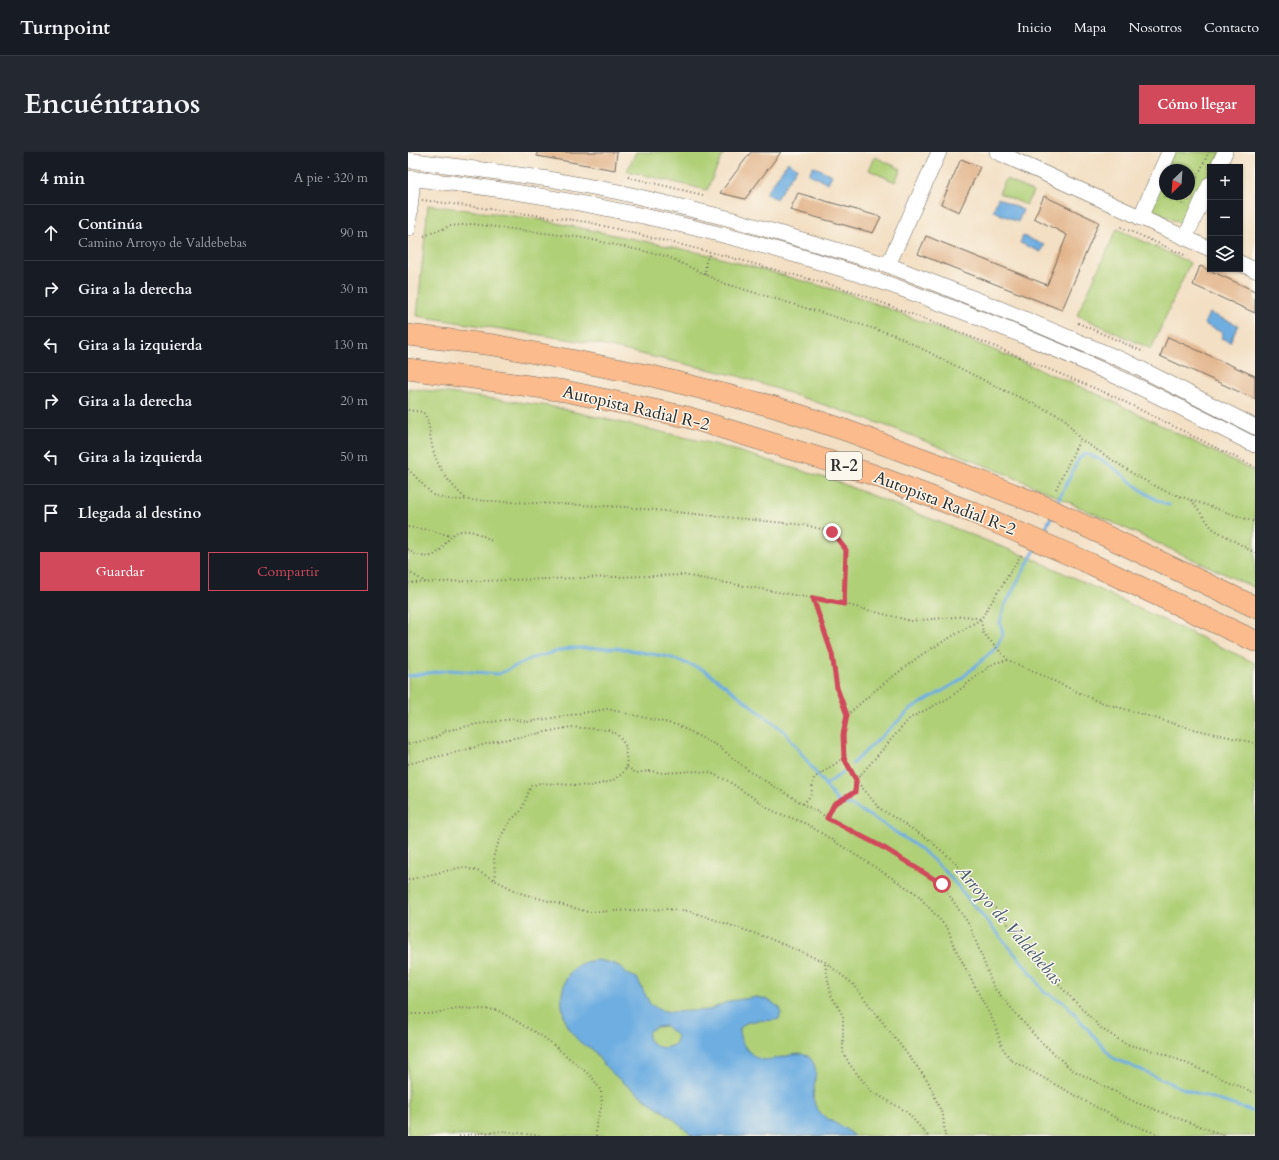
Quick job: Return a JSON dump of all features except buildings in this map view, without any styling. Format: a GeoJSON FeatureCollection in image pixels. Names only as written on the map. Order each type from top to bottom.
{"type":"FeatureCollection","features":[{"type":"Feature","properties":{"kind":"highway","name":"Autopista Radial R-2"},"geometry":{"type":"LineString","coordinates":[[408,336],[494,345],[645,374],[775,407],[930,461],[1041,505],[1255,607]]}},
{"type":"Feature","properties":{"kind":"highway","name":"Autopista Radial R-2"},"geometry":{"type":"LineString","coordinates":[[408,368],[565,391],[687,417],[871,474],[974,513],[1084,561],[1255,641]]}},
{"type":"Feature","properties":{"kind":"street"},"geometry":{"type":"LineString","coordinates":[[888,265],[939,152]]}},
{"type":"Feature","properties":{"kind":"street"},"geometry":{"type":"LineString","coordinates":[[997,152],[1207,248]]}},
{"type":"Feature","properties":{"kind":"street"},"geometry":{"type":"LineString","coordinates":[[1140,218],[1169,152]]}},
{"type":"Feature","properties":{"kind":"street"},"geometry":{"type":"LineString","coordinates":[[1219,164],[1225,152]]}},
{"type":"Feature","properties":{"kind":"street"},"geometry":{"type":"LineString","coordinates":[[408,160],[423,157],[619,192],[727,218],[888,265],[998,308],[1129,363],[1255,427]]}},
{"type":"Feature","properties":{"kind":"street"},"geometry":{"type":"LineString","coordinates":[[408,229],[411,178],[553,197],[723,234],[881,281],[992,323],[1121,379],[1255,445]]}},
{"type":"Feature","properties":{"kind":"street"},"geometry":{"type":"LineString","coordinates":[[1185,238],[1207,190]]}},
{"type":"Feature","properties":{"kind":"street"},"geometry":{"type":"LineString","coordinates":[[1243,264],[1255,270]]}},
{"type":"Feature","properties":{"kind":"path"},"geometry":{"type":"LineString","coordinates":[[1195,182],[1209,152]]}},
{"type":"Feature","properties":{"kind":"path"},"geometry":{"type":"LineString","coordinates":[[628,177],[703,195]]}},
{"type":"Feature","properties":{"kind":"path"},"geometry":{"type":"LineString","coordinates":[[424,200],[588,222],[710,252],[849,290],[971,336],[1114,396],[1255,467]]}},
{"type":"Feature","properties":{"kind":"path"},"geometry":{"type":"LineString","coordinates":[[1172,200],[1189,207]]}},
{"type":"Feature","properties":{"kind":"path"},"geometry":{"type":"LineString","coordinates":[[424,236],[450,226],[472,224],[584,238],[666,256],[723,283],[894,335],[995,386],[1064,418],[1080,439],[1140,478],[1165,491],[1255,522]]}},
{"type":"Feature","properties":{"kind":"path"},"geometry":{"type":"LineString","coordinates":[[1121,227],[1187,256]]}},
{"type":"Feature","properties":{"kind":"path"},"geometry":{"type":"LineString","coordinates":[[705,275],[706,262],[710,252]]}},
{"type":"Feature","properties":{"kind":"path"},"geometry":{"type":"LineString","coordinates":[[1078,323],[1144,352]]}},
{"type":"Feature","properties":{"kind":"path"},"geometry":{"type":"LineString","coordinates":[[408,410],[424,412],[428,418],[432,445],[437,462],[446,478],[467,500]]}},
{"type":"Feature","properties":{"kind":"path"},"geometry":{"type":"LineString","coordinates":[[1056,489],[1080,439]]}},
{"type":"Feature","properties":{"kind":"path"},"geometry":{"type":"LineString","coordinates":[[408,468],[433,495],[446,499],[625,507],[805,525],[832,532],[846,550],[844,604]]}},
{"type":"Feature","properties":{"kind":"path"},"geometry":{"type":"LineString","coordinates":[[1190,500],[1212,528],[1255,553]]}},
{"type":"Feature","properties":{"kind":"path"},"geometry":{"type":"LineString","coordinates":[[408,527],[430,530],[451,536]]}},
{"type":"Feature","properties":{"kind":"path"},"geometry":{"type":"LineString","coordinates":[[408,550],[415,555],[430,557],[438,553],[451,536],[461,531],[474,532],[493,542]]}},
{"type":"Feature","properties":{"kind":"path"},"geometry":{"type":"LineString","coordinates":[[847,715],[878,688],[922,655],[981,619],[1021,555]]}},
{"type":"Feature","properties":{"kind":"path"},"geometry":{"type":"LineString","coordinates":[[408,572],[427,583]]}},
{"type":"Feature","properties":{"kind":"path"},"geometry":{"type":"LineString","coordinates":[[408,583],[683,575],[844,604],[911,621],[965,616],[981,619]]}},
{"type":"Feature","properties":{"kind":"path"},"geometry":{"type":"LineString","coordinates":[[813,598],[832,654],[837,688],[847,715],[843,735],[844,758],[856,780],[879,808],[928,839],[973,881],[1053,979],[1102,1030],[1126,1044],[1165,1054],[1255,1093]]}},
{"type":"Feature","properties":{"kind":"path"},"geometry":{"type":"LineString","coordinates":[[981,619],[983,633],[1008,660],[1097,701],[1189,728],[1255,743]]}},
{"type":"Feature","properties":{"kind":"path"},"geometry":{"type":"LineString","coordinates":[[827,818],[834,804],[855,792],[856,780],[910,718],[949,698],[994,663],[1008,660]]}},
{"type":"Feature","properties":{"kind":"path"},"geometry":{"type":"LineString","coordinates":[[408,744],[435,738],[445,731],[477,724],[513,719],[527,722],[607,709],[677,725],[718,746],[749,771],[802,804],[886,849],[942,884],[970,926],[994,988],[1037,1038],[1071,1069],[1137,1103],[1226,1136]]}},
{"type":"Feature","properties":{"kind":"path"},"geometry":{"type":"LineString","coordinates":[[408,764],[492,742],[571,727],[608,730],[617,734],[625,745],[627,767],[622,774],[612,781],[590,786],[540,783],[531,786],[521,811],[511,820],[501,836],[494,854],[495,879]]}},
{"type":"Feature","properties":{"kind":"path"},"geometry":{"type":"LineString","coordinates":[[802,804],[811,795],[814,778],[844,758]]}},
{"type":"Feature","properties":{"kind":"path"},"geometry":{"type":"LineString","coordinates":[[627,767],[636,773],[650,771],[663,773],[696,771],[711,773],[728,781],[773,812],[807,824],[872,867],[898,881],[917,894],[948,929],[953,944],[994,1023],[1002,1047],[1011,1060],[1116,1118],[1162,1136]]}},
{"type":"Feature","properties":{"kind":"path"},"geometry":{"type":"LineString","coordinates":[[408,880],[462,867],[477,871],[495,879],[520,893],[588,912],[667,909],[689,911],[768,938],[825,962],[853,984],[928,1081],[944,1116],[945,1136]]}},
{"type":"Feature","properties":{"kind":"path"},"geometry":{"type":"LineString","coordinates":[[825,962],[832,995],[843,1016],[843,1052],[850,1065],[871,1091],[907,1112],[928,1136]]}},
{"type":"Feature","properties":{"kind":"path"},"geometry":{"type":"LineString","coordinates":[[408,1014],[431,1014],[457,1008],[497,1010],[546,1038],[592,1077],[601,1091],[602,1105],[596,1124],[596,1136]]}},
{"type":"Feature","properties":{"kind":"path"},"geometry":{"type":"LineString","coordinates":[[459,1136],[502,1131],[542,1136]]}},
{"type":"Feature","properties":{"kind":"green space"},"geometry":{"type":"Polygon","coordinates":[[[636,152],[724,152],[707,190],[627,171],[636,152]]]}},
{"type":"Feature","properties":{"kind":"green space"},"geometry":{"type":"Polygon","coordinates":[[[1173,152],[1221,152],[1215,164],[1207,164],[1207,183],[1188,225],[1183,225],[1147,207],[1159,182],[1159,200],[1195,200],[1195,164],[1167,164],[1173,152]]]}},
{"type":"Feature","properties":{"kind":"green space"},"geometry":{"type":"Polygon","coordinates":[[[875,157],[901,169],[895,182],[869,170],[875,157]]]}},
{"type":"Feature","properties":{"kind":"green space"},"geometry":{"type":"Polygon","coordinates":[[[1006,179],[1033,192],[1026,205],[999,193],[1006,179]]]}},
{"type":"Feature","properties":{"kind":"green space"},"geometry":{"type":"Polygon","coordinates":[[[428,205],[537,219],[706,254],[853,295],[982,345],[1104,397],[1255,472],[1255,588],[1023,481],[893,428],[738,376],[592,343],[417,316],[428,205]]]}},
{"type":"Feature","properties":{"kind":"green space"},"geometry":{"type":"Polygon","coordinates":[[[1117,229],[1190,263],[1151,349],[1077,315],[1117,229]]]}},
{"type":"Feature","properties":{"kind":"green space"},"geometry":{"type":"Polygon","coordinates":[[[408,388],[549,406],[718,445],[835,481],[1038,561],[1255,663],[1255,1136],[408,1136],[408,388]]]}},
{"type":"Feature","properties":{"kind":"water"},"geometry":{"type":"Polygon","coordinates":[[[788,162],[797,168],[776,199],[766,193],[788,162]]]}},
{"type":"Feature","properties":{"kind":"water"},"geometry":{"type":"Polygon","coordinates":[[[813,166],[832,175],[828,183],[809,174],[813,166]]]}},
{"type":"Feature","properties":{"kind":"water"},"geometry":{"type":"Polygon","coordinates":[[[998,198],[1023,210],[1018,222],[993,211],[998,198]]]}},
{"type":"Feature","properties":{"kind":"water"},"geometry":{"type":"Polygon","coordinates":[[[1023,236],[1044,245],[1041,252],[1020,243],[1023,236]]]}},
{"type":"Feature","properties":{"kind":"water"},"geometry":{"type":"Polygon","coordinates":[[[1209,313],[1238,325],[1230,342],[1221,338],[1223,333],[1204,324],[1209,313]]]}},
{"type":"Feature","properties":{"kind":"water"},"geometry":{"type":"Polygon","coordinates":[[[598,960],[612,963],[621,967],[628,974],[637,978],[650,1004],[660,1010],[672,1012],[709,1010],[729,1001],[757,997],[768,1000],[780,1008],[781,1013],[779,1019],[753,1021],[743,1025],[740,1030],[740,1035],[745,1047],[755,1057],[760,1059],[766,1060],[800,1054],[806,1055],[810,1058],[814,1063],[816,1075],[814,1101],[816,1107],[829,1120],[850,1132],[854,1136],[692,1136],[670,1116],[614,1075],[603,1064],[591,1048],[581,1043],[575,1037],[566,1023],[562,1007],[562,998],[567,977],[578,965],[598,960]],[[666,1026],[656,1027],[649,1031],[648,1038],[657,1046],[668,1047],[676,1043],[677,1036],[666,1026]]]}},
{"type":"Feature","properties":{"kind":"waterway"},"geometry":{"type":"LineString","coordinates":[[1056,505],[1079,458],[1085,454],[1107,464],[1147,494],[1169,505]]}},
{"type":"Feature","properties":{"kind":"waterway"},"geometry":{"type":"LineString","coordinates":[[1042,536],[1051,517]]}},
{"type":"Feature","properties":{"kind":"waterway"},"geometry":{"type":"LineString","coordinates":[[852,764],[911,709],[956,683],[996,648],[1003,634],[1000,623],[1004,607],[1036,548]]}},
{"type":"Feature","properties":{"kind":"waterway","name":"Arroyo de Valdebebas"},"geometry":{"type":"LineString","coordinates":[[408,676],[449,670],[499,674],[532,658],[570,648],[617,648],[669,657],[702,669],[785,732],[838,802],[851,805],[882,823],[922,850],[944,870],[1032,974],[1044,992],[1065,1003],[1113,1058],[1184,1089],[1255,1112]]}},
{"type":"Feature","properties":{"kind":"waterway"},"geometry":{"type":"LineString","coordinates":[[826,785],[843,772]]}},
{"type":"Feature","properties":{"kind":"route"},"geometry":{"type":"LineString","coordinates":[[832,532],[846,550],[844,604],[813,598],[832,654],[837,688],[847,715],[843,735],[844,758],[856,780],[855,792],[834,804],[827,818],[886,849],[942,884]]}}]}
